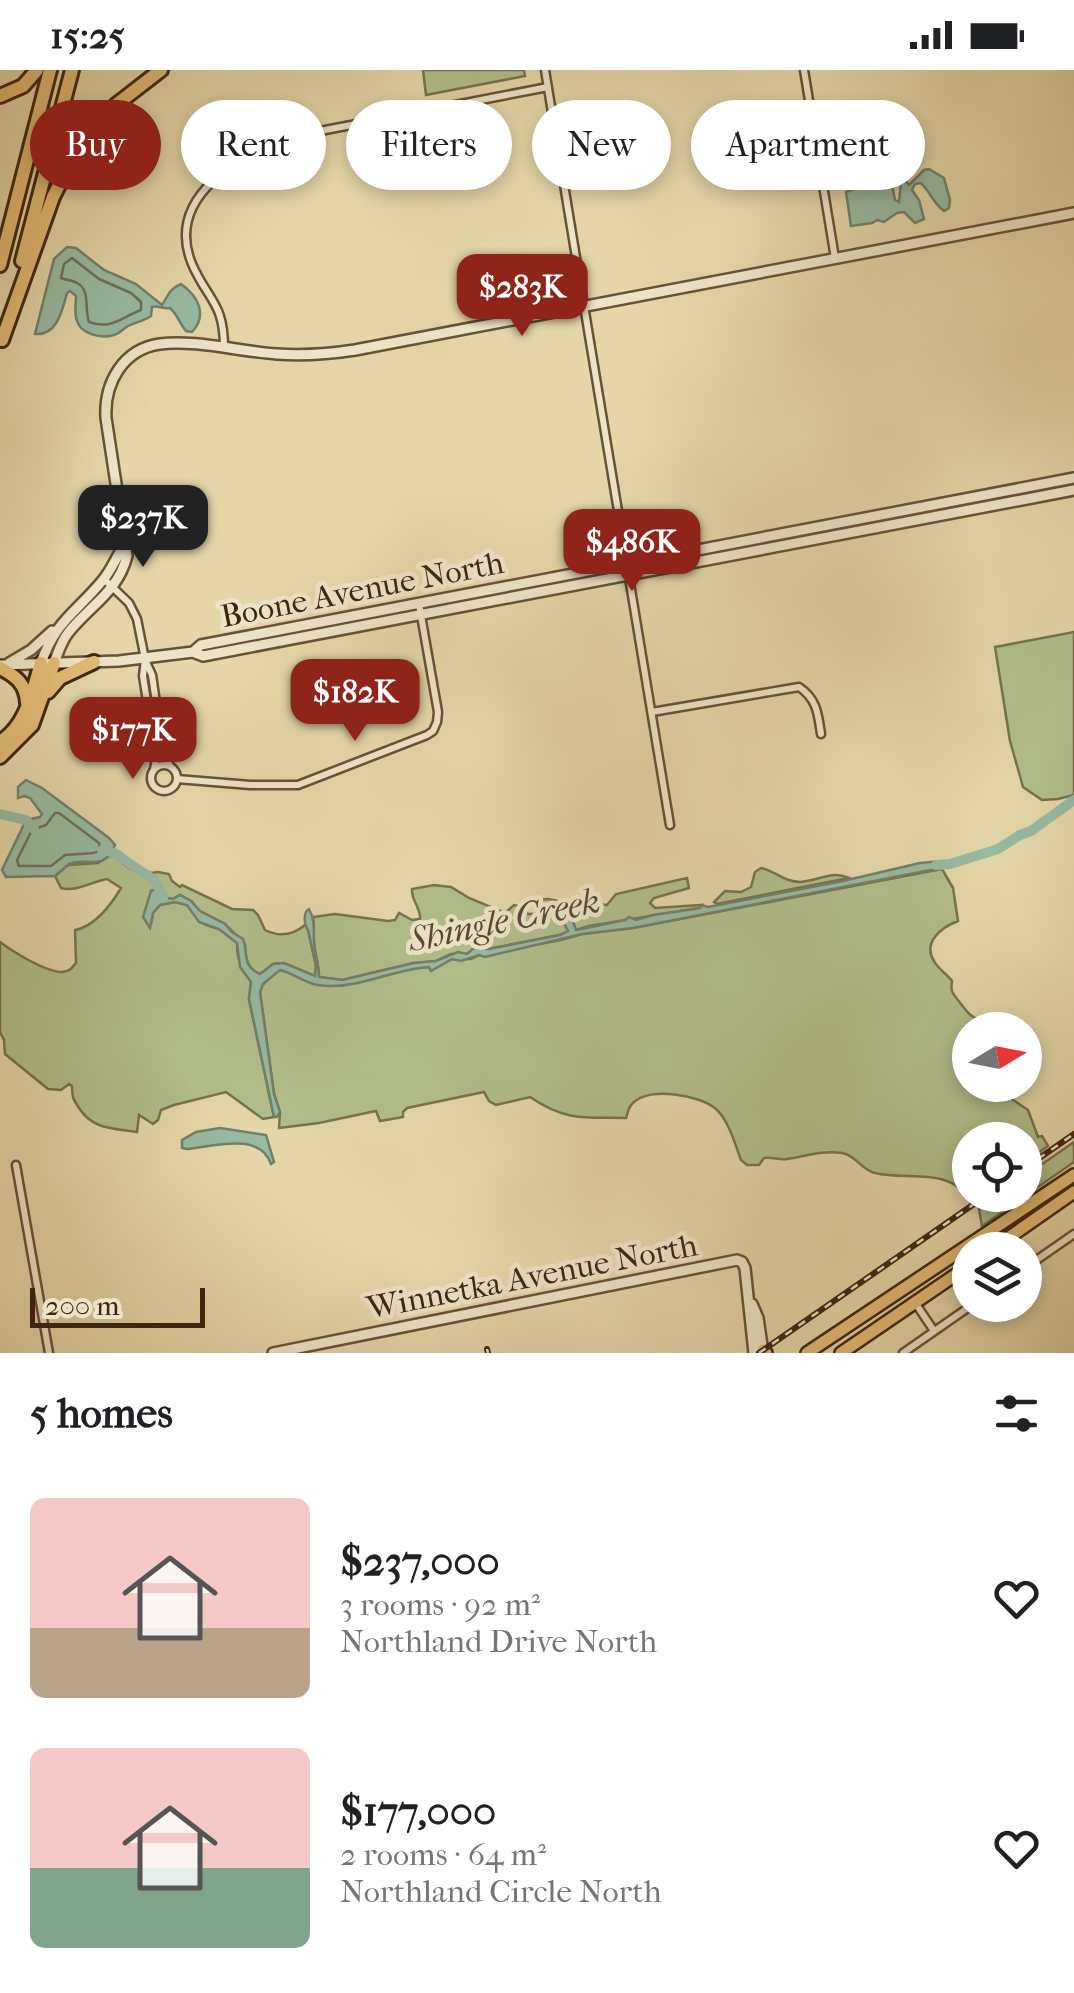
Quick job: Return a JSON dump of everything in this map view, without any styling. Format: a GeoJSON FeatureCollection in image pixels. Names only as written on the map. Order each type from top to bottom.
{"type":"FeatureCollection","features":[{"type":"Feature","properties":{"kind":"highway"},"geometry":{"type":"LineString","coordinates":[[0,96],[19,89],[36,70]]}},
{"type":"Feature","properties":{"kind":"highway"},"geometry":{"type":"LineString","coordinates":[[0,265],[50,70]]}},
{"type":"Feature","properties":{"kind":"highway"},"geometry":{"type":"LineString","coordinates":[[1,344],[72,70]]}},
{"type":"Feature","properties":{"kind":"highway"},"geometry":{"type":"LineString","coordinates":[[1,344],[52,197],[76,151],[117,104],[161,70]]}},
{"type":"Feature","properties":{"kind":"highway"},"geometry":{"type":"LineString","coordinates":[[0,757],[28,730],[41,702],[60,678],[94,662]]}},
{"type":"Feature","properties":{"kind":"highway"},"geometry":{"type":"LineString","coordinates":[[41,702],[47,663]]}},
{"type":"Feature","properties":{"kind":"highway"},"geometry":{"type":"LineString","coordinates":[[0,742],[14,731],[47,663]]}},
{"type":"Feature","properties":{"kind":"highway"},"geometry":{"type":"LineString","coordinates":[[2,666],[24,686],[24,714]]}},
{"type":"Feature","properties":{"kind":"highway"},"geometry":{"type":"LineString","coordinates":[[807,1352],[1074,1175]]}},
{"type":"Feature","properties":{"kind":"highway"},"geometry":{"type":"LineString","coordinates":[[1017,1232],[1074,1192]]}},
{"type":"Feature","properties":{"kind":"highway"},"geometry":{"type":"LineString","coordinates":[[841,1353],[952,1276]]}},
{"type":"Feature","properties":{"kind":"street"},"geometry":{"type":"LineString","coordinates":[[545,70],[670,826]]}},
{"type":"Feature","properties":{"kind":"street"},"geometry":{"type":"LineString","coordinates":[[804,70],[836,259]]}},
{"type":"Feature","properties":{"kind":"street"},"geometry":{"type":"LineString","coordinates":[[224,348],[221,314],[196,273],[186,240],[194,204],[219,175],[259,150],[294,136],[548,87]]}},
{"type":"Feature","properties":{"kind":"street"},"geometry":{"type":"LineString","coordinates":[[47,663],[69,632],[113,588],[125,565],[127,556],[106,400],[123,364],[148,347],[175,344],[277,354],[330,354],[1074,213]]}},
{"type":"Feature","properties":{"kind":"street","name":"Boone Avenue North"},"geometry":{"type":"LineString","coordinates":[[2,666],[144,659],[193,652],[201,645],[420,609],[1074,478]]}},
{"type":"Feature","properties":{"kind":"street","name":"Boone Avenue North"},"geometry":{"type":"LineString","coordinates":[[628,569],[1074,490]]}},
{"type":"Feature","properties":{"kind":"street"},"geometry":{"type":"LineString","coordinates":[[2,666],[30,650],[58,626],[104,579],[124,546]]}},
{"type":"Feature","properties":{"kind":"street"},"geometry":{"type":"LineString","coordinates":[[104,579],[136,614],[156,759],[151,780],[160,790],[171,788],[176,778]]}},
{"type":"Feature","properties":{"kind":"street"},"geometry":{"type":"LineString","coordinates":[[176,778],[298,786],[427,735],[437,722],[438,712],[420,609]]}},
{"type":"Feature","properties":{"kind":"street"},"geometry":{"type":"LineString","coordinates":[[47,663],[48,643],[58,626]]}},
{"type":"Feature","properties":{"kind":"street"},"geometry":{"type":"LineString","coordinates":[[144,659],[152,675],[164,757],[176,778]]}},
{"type":"Feature","properties":{"kind":"street"},"geometry":{"type":"LineString","coordinates":[[652,712],[799,688],[815,704],[821,734]]}},
{"type":"Feature","properties":{"kind":"street"},"geometry":{"type":"LineString","coordinates":[[154,769],[171,767]]}},
{"type":"Feature","properties":{"kind":"street"},"geometry":{"type":"LineString","coordinates":[[16,1165],[49,1353]]}},
{"type":"Feature","properties":{"kind":"street"},"geometry":{"type":"LineString","coordinates":[[1042,1256],[1074,1234]]}},
{"type":"Feature","properties":{"kind":"street","name":"Winnetka Avenue North"},"geometry":{"type":"LineString","coordinates":[[273,1353],[737,1260],[742,1262],[758,1318],[762,1352]]}},
{"type":"Feature","properties":{"kind":"street"},"geometry":{"type":"LineString","coordinates":[[915,1302],[934,1331]]}},
{"type":"Feature","properties":{"kind":"street"},"geometry":{"type":"LineString","coordinates":[[903,1353],[952,1319]]}},
{"type":"Feature","properties":{"kind":"shaded area"},"geometry":{"type":"Polygon","coordinates":[[[423,70],[524,70],[525,76],[426,95],[423,70]]]}},
{"type":"Feature","properties":{"kind":"shaded area"},"geometry":{"type":"Polygon","coordinates":[[[1074,632],[1074,795],[1042,800],[1023,787],[1010,741],[995,647],[1074,632]]]}},
{"type":"Feature","properties":{"kind":"shaded area"},"geometry":{"type":"Polygon","coordinates":[[[116,856],[157,889],[151,891],[151,924],[160,905],[175,902],[187,905],[206,925],[219,929],[237,943],[239,960],[251,982],[249,999],[274,1117],[263,1119],[226,1092],[161,1110],[153,1124],[139,1115],[137,1132],[104,1127],[85,1115],[74,1100],[72,1086],[48,1089],[5,1054],[0,1032],[0,942],[47,969],[70,969],[76,963],[75,930],[95,920],[121,888],[107,879],[79,888],[61,888],[55,876],[68,865],[98,863],[116,856]]]}},
{"type":"Feature","properties":{"kind":"shaded area"},"geometry":{"type":"Polygon","coordinates":[[[761,868],[794,882],[836,875],[849,878],[714,902],[725,891],[741,892],[751,887],[755,872],[761,868]]]}},
{"type":"Feature","properties":{"kind":"shaded area"},"geometry":{"type":"Polygon","coordinates":[[[942,869],[953,888],[958,921],[936,936],[931,954],[952,981],[955,996],[967,1012],[952,1012],[952,1102],[1016,1102],[1028,1110],[1032,1122],[952,1122],[952,1184],[927,1177],[875,1173],[842,1153],[764,1158],[759,1165],[747,1165],[716,1109],[674,1094],[640,1098],[626,1118],[566,1114],[530,1097],[496,1105],[484,1092],[407,1108],[403,1117],[380,1121],[376,1111],[279,1128],[280,1112],[260,992],[268,979],[281,970],[341,986],[415,968],[431,970],[452,959],[471,959],[582,934],[633,928],[942,869]]]}},
{"type":"Feature","properties":{"kind":"shaded area"},"geometry":{"type":"Polygon","coordinates":[[[151,873],[169,874],[180,887],[232,909],[253,910],[265,930],[275,934],[296,931],[305,925],[315,976],[284,963],[273,964],[260,975],[248,962],[245,944],[225,924],[180,895],[167,898],[151,873]]]}},
{"type":"Feature","properties":{"kind":"shaded area"},"geometry":{"type":"Polygon","coordinates":[[[687,878],[689,888],[654,898],[650,903],[655,908],[702,905],[700,908],[576,930],[573,926],[559,935],[488,949],[474,948],[467,954],[451,954],[436,961],[342,980],[319,977],[313,917],[335,914],[388,921],[395,920],[399,913],[412,920],[420,919],[412,889],[451,887],[505,913],[514,905],[535,914],[540,909],[535,900],[586,899],[607,905],[616,894],[687,878]]]}},
{"type":"Feature","properties":{"kind":"shaded area"},"geometry":{"type":"Polygon","coordinates":[[[1074,1142],[1074,1162],[1042,1184],[1042,1164],[1074,1142]]]}},
{"type":"Feature","properties":{"kind":"shaded area"},"geometry":{"type":"Polygon","coordinates":[[[980,1212],[1002,1212],[982,1226],[980,1212]]]}},
{"type":"Feature","properties":{"kind":"water"},"geometry":{"type":"Polygon","coordinates":[[[925,170],[944,178],[950,200],[944,211],[925,188],[925,170]]]}},
{"type":"Feature","properties":{"kind":"water"},"geometry":{"type":"Polygon","coordinates":[[[893,190],[899,202],[900,190],[912,190],[924,219],[915,223],[904,212],[884,222],[851,226],[846,192],[893,190]]]}},
{"type":"Feature","properties":{"kind":"water"},"geometry":{"type":"Polygon","coordinates":[[[67,247],[76,248],[104,270],[136,284],[162,305],[181,284],[199,306],[197,326],[192,332],[186,331],[170,308],[152,307],[151,316],[116,334],[92,334],[79,325],[76,296],[70,291],[53,327],[35,334],[54,259],[67,247]]]}},
{"type":"Feature","properties":{"kind":"water"},"geometry":{"type":"Polygon","coordinates":[[[26,780],[109,838],[115,845],[110,854],[100,861],[69,864],[55,876],[6,877],[2,870],[26,820],[42,814],[30,798],[18,798],[18,787],[26,780]]]}},
{"type":"Feature","properties":{"kind":"water"},"geometry":{"type":"Polygon","coordinates":[[[942,861],[951,866],[633,928],[582,934],[485,957],[452,959],[431,971],[429,967],[415,969],[332,986],[313,984],[280,970],[263,984],[260,992],[280,1112],[277,1117],[249,999],[251,982],[240,967],[237,943],[219,929],[199,922],[187,905],[160,905],[153,913],[150,928],[143,917],[151,891],[161,887],[167,898],[180,895],[243,939],[248,963],[254,971],[260,974],[273,964],[284,963],[315,976],[305,922],[309,909],[319,977],[342,980],[436,961],[458,952],[467,954],[474,948],[489,949],[560,935],[568,931],[559,914],[572,918],[576,930],[942,861]]]}},
{"type":"Feature","properties":{"kind":"water"},"geometry":{"type":"Polygon","coordinates":[[[220,1128],[266,1135],[274,1162],[271,1164],[257,1147],[246,1144],[182,1148],[182,1140],[196,1132],[220,1128]]]}},
{"type":"Feature","properties":{"kind":"waterway","name":"Shingle Creek"},"geometry":{"type":"LineString","coordinates":[[936,865],[998,849],[1074,800]]}},
{"type":"Feature","properties":{"kind":"waterway","name":"Shingle Creek"},"geometry":{"type":"LineString","coordinates":[[0,814],[26,820],[34,829]]}},
{"type":"Feature","properties":{"kind":"waterway","name":"Shingle Creek"},"geometry":{"type":"LineString","coordinates":[[102,850],[150,877],[163,898]]}},
{"type":"Feature","properties":{"kind":"railway"},"geometry":{"type":"LineString","coordinates":[[1042,1156],[1074,1134]]}},
{"type":"Feature","properties":{"kind":"railway"},"geometry":{"type":"LineString","coordinates":[[759,1353],[962,1212]]}},
{"type":"Feature","properties":{"kind":"railway"},"geometry":{"type":"LineString","coordinates":[[487,1349],[488,1353]]}}]}
